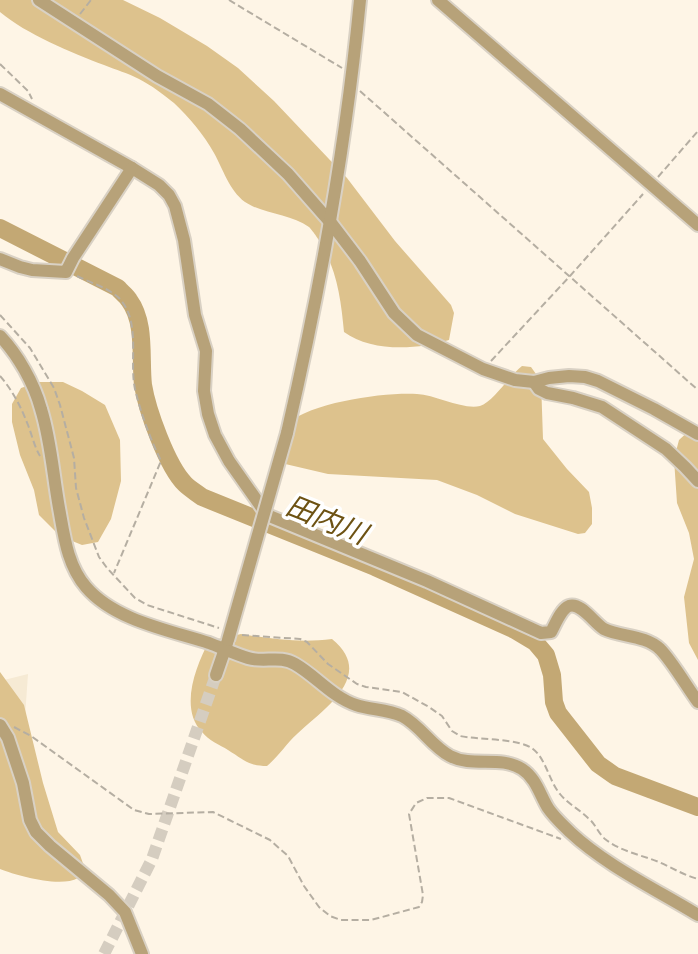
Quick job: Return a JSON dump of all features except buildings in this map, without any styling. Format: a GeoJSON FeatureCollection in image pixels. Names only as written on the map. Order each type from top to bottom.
{"type":"FeatureCollection","features":[{"type":"Feature","properties":{"kind":"street"},"geometry":{"type":"LineString","coordinates":[[39,0],[157,76],[208,104],[240,129],[288,174],[331,223],[394,313],[418,335],[483,369],[515,380],[534,382],[569,376],[598,381],[698,434]]}},
{"type":"Feature","properties":{"kind":"street"},"geometry":{"type":"LineString","coordinates":[[216,675],[287,433],[307,349],[331,223],[352,79],[360,0]]}},
{"type":"Feature","properties":{"kind":"street"},"geometry":{"type":"LineString","coordinates":[[438,0],[698,225]]}},
{"type":"Feature","properties":{"kind":"street"},"geometry":{"type":"LineString","coordinates":[[0,94],[132,168],[159,185],[169,195],[175,206],[184,240],[195,315],[206,351],[204,391],[208,414],[215,435],[229,461],[267,515],[427,581],[541,633],[551,632],[564,609],[577,606],[605,629],[637,638],[659,648],[698,702]]}},
{"type":"Feature","properties":{"kind":"street"},"geometry":{"type":"LineString","coordinates":[[0,259],[32,270],[66,271],[132,168]]}},
{"type":"Feature","properties":{"kind":"street"},"geometry":{"type":"LineString","coordinates":[[0,336],[16,356],[41,408],[65,543],[72,566],[84,585],[100,601],[136,620],[229,638],[248,658],[279,659],[295,664],[340,698],[357,706],[402,716],[452,757],[466,762],[501,762],[515,765],[526,772],[548,807],[586,846],[698,915]]}},
{"type":"Feature","properties":{"kind":"street"},"geometry":{"type":"LineString","coordinates":[[534,382],[539,389],[547,393],[602,407],[666,449],[698,481]]}},
{"type":"Feature","properties":{"kind":"street"},"geometry":{"type":"LineString","coordinates":[[4,725],[23,783],[30,820],[36,832],[125,912],[142,954]]}},
{"type":"Feature","properties":{"kind":"path"},"geometry":{"type":"LineString","coordinates":[[73,23],[92,0]]}},
{"type":"Feature","properties":{"kind":"path"},"geometry":{"type":"LineString","coordinates":[[229,0],[352,79],[698,390]]}},
{"type":"Feature","properties":{"kind":"path"},"geometry":{"type":"LineString","coordinates":[[0,64],[28,91],[34,102],[35,115]]}},
{"type":"Feature","properties":{"kind":"path"},"geometry":{"type":"LineString","coordinates":[[483,369],[570,276],[698,131]]}},
{"type":"Feature","properties":{"kind":"path"},"geometry":{"type":"LineString","coordinates":[[66,271],[108,290],[126,308],[131,319],[135,387],[149,437],[161,461],[114,574]]}},
{"type":"Feature","properties":{"kind":"path"},"geometry":{"type":"LineString","coordinates":[[0,315],[30,348],[54,388],[74,458],[76,488],[99,557],[135,598],[229,638],[245,636],[300,639],[307,642],[328,664],[357,684],[402,692],[442,716],[452,731],[460,736],[526,745],[534,749],[541,758],[557,790],[575,809],[589,818],[605,838],[631,853],[698,878]]}},
{"type":"Feature","properties":{"kind":"path"},"geometry":{"type":"LineString","coordinates":[[0,376],[16,397],[40,457],[51,461]]}},
{"type":"Feature","properties":{"kind":"path"},"geometry":{"type":"LineString","coordinates":[[4,725],[31,736],[134,810],[149,814],[213,812],[270,840],[288,856],[318,907],[341,920],[371,920],[419,907],[423,895],[409,814],[416,803],[427,798],[449,798],[561,839]]}},
{"type":"Feature","properties":{"kind":"shaded area"},"geometry":{"type":"Polygon","coordinates":[[[0,0],[123,0],[160,18],[238,68],[274,101],[347,178],[395,241],[451,305],[454,313],[449,340],[423,346],[381,346],[367,343],[344,332],[333,270],[323,247],[309,227],[294,219],[252,206],[239,197],[201,133],[180,108],[162,93],[135,77],[64,49],[23,28],[0,12],[0,0]]]}},
{"type":"Feature","properties":{"kind":"shaded area"},"geometry":{"type":"Polygon","coordinates":[[[522,366],[531,367],[541,381],[543,439],[589,492],[592,524],[585,533],[578,534],[515,514],[477,495],[437,480],[328,474],[281,463],[278,453],[284,427],[314,409],[350,400],[403,394],[424,395],[466,406],[480,406],[522,366]]]}},
{"type":"Feature","properties":{"kind":"shaded area"},"geometry":{"type":"Polygon","coordinates":[[[39,382],[63,382],[105,405],[120,440],[121,481],[111,519],[98,542],[82,545],[60,536],[39,515],[34,490],[20,455],[12,422],[12,404],[21,388],[39,382]]]}},
{"type":"Feature","properties":{"kind":"shaded area"},"geometry":{"type":"Polygon","coordinates":[[[698,425],[698,660],[689,643],[684,597],[694,559],[689,533],[677,503],[674,459],[679,440],[698,425]]]}},
{"type":"Feature","properties":{"kind":"shaded area"},"geometry":{"type":"Polygon","coordinates":[[[241,634],[286,640],[332,639],[344,652],[349,665],[348,678],[342,690],[267,766],[247,762],[211,740],[195,722],[192,711],[195,674],[209,641],[241,634]]]}},
{"type":"Feature","properties":{"kind":"shaded area"},"geometry":{"type":"Polygon","coordinates":[[[0,672],[24,705],[58,832],[80,855],[85,869],[78,878],[71,881],[39,880],[0,869],[0,672]]]}},
{"type":"Feature","properties":{"kind":"shaded area"},"geometry":{"type":"Polygon","coordinates":[[[28,674],[25,717],[0,681],[28,674]]]}},
{"type":"Feature","properties":{"kind":"waterway","name":"田内川"},"geometry":{"type":"LineString","coordinates":[[0,228],[118,288],[128,298],[138,319],[143,385],[149,408],[171,464],[189,488],[202,497],[375,567],[515,630],[535,642],[546,655],[558,713],[598,764],[615,776],[698,807]]}},
{"type":"Feature","properties":{"kind":"tunnel"},"geometry":{"type":"LineString","coordinates":[[104,954],[152,859],[216,675]]}}]}
